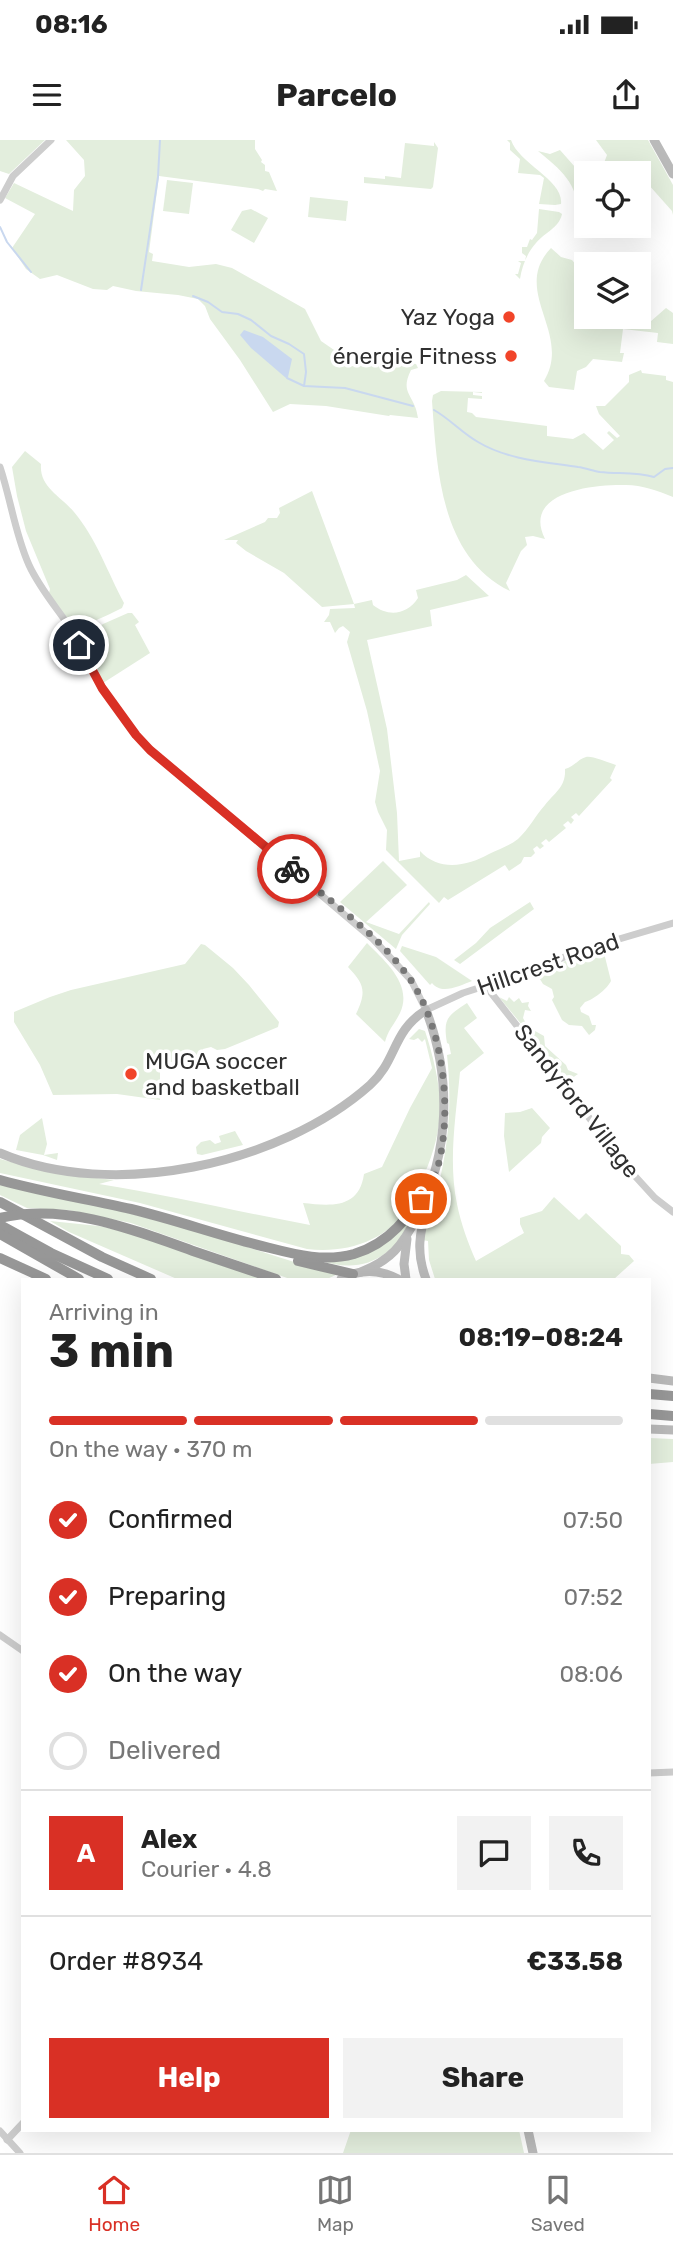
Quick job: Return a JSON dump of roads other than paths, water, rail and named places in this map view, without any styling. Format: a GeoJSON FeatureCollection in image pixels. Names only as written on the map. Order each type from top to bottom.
{"type":"FeatureCollection","features":[{"type":"Feature","properties":{"kind":"highway"},"geometry":{"type":"LineString","coordinates":[[0,1180],[132,1209],[312,1265],[357,1273]]}},
{"type":"Feature","properties":{"kind":"highway"},"geometry":{"type":"LineString","coordinates":[[236,1240],[301,1256],[336,1258],[352,1255],[392,1235],[409,1217],[433,1180]]}},
{"type":"Feature","properties":{"kind":"highway"},"geometry":{"type":"LineString","coordinates":[[0,1202],[102,1257],[149,1278]]}},
{"type":"Feature","properties":{"kind":"highway"},"geometry":{"type":"LineString","coordinates":[[0,1218],[38,1213],[109,1223],[273,1278]]}},
{"type":"Feature","properties":{"kind":"highway"},"geometry":{"type":"LineString","coordinates":[[0,1225],[106,1278]]}},
{"type":"Feature","properties":{"kind":"highway"},"geometry":{"type":"LineString","coordinates":[[0,1234],[77,1278]]}},
{"type":"Feature","properties":{"kind":"highway"},"geometry":{"type":"LineString","coordinates":[[0,1258],[44,1278]]}},
{"type":"Feature","properties":{"kind":"highway"},"geometry":{"type":"LineString","coordinates":[[651,1394],[673,1396]]}},
{"type":"Feature","properties":{"kind":"highway"},"geometry":{"type":"LineString","coordinates":[[651,1400],[673,1402]]}},
{"type":"Feature","properties":{"kind":"highway"},"geometry":{"type":"LineString","coordinates":[[651,1416],[673,1417]]}},
{"type":"Feature","properties":{"kind":"main road"},"geometry":{"type":"LineString","coordinates":[[654,140],[673,174]]}},
{"type":"Feature","properties":{"kind":"main road"},"geometry":{"type":"LineString","coordinates":[[0,1153],[76,1172],[122,1175],[168,1171],[250,1152],[302,1131],[362,1091],[383,1070],[401,1032],[412,1019],[426,1010],[433,1030],[444,1096],[445,1120],[437,1178],[419,1236],[420,1260],[426,1278]]}},
{"type":"Feature","properties":{"kind":"main road"},"geometry":{"type":"LineString","coordinates":[[344,1278],[383,1262],[407,1237],[427,1197],[438,1165]]}},
{"type":"Feature","properties":{"kind":"main road"},"geometry":{"type":"LineString","coordinates":[[407,1237],[404,1264],[407,1278]]}},
{"type":"Feature","properties":{"kind":"main road"},"geometry":{"type":"LineString","coordinates":[[357,1273],[376,1272],[395,1278]]}},
{"type":"Feature","properties":{"kind":"main road"},"geometry":{"type":"LineString","coordinates":[[651,1378],[673,1381]]}},
{"type":"Feature","properties":{"kind":"main road"},"geometry":{"type":"LineString","coordinates":[[651,1429],[673,1430]]}},
{"type":"Feature","properties":{"kind":"main road"},"geometry":{"type":"LineString","coordinates":[[528,2132],[533,2153]]}},
{"type":"Feature","properties":{"kind":"street"},"geometry":{"type":"LineString","coordinates":[[0,200],[13,177],[51,140]]}},
{"type":"Feature","properties":{"kind":"street"},"geometry":{"type":"LineString","coordinates":[[0,467],[16,531],[30,568],[53,606],[71,629]]}},
{"type":"Feature","properties":{"kind":"street"},"geometry":{"type":"LineString","coordinates":[[78,627],[84,631],[85,639],[79,645],[73,644],[68,635],[71,629],[78,627]]}},
{"type":"Feature","properties":{"kind":"street"},"geometry":{"type":"LineString","coordinates":[[79,645],[102,688],[150,750],[373,939],[411,980],[426,1010]]}},
{"type":"Feature","properties":{"kind":"street","name":"Hillcrest Road"},"geometry":{"type":"LineString","coordinates":[[426,1010],[485,985],[519,975],[582,950],[673,923]]}},
{"type":"Feature","properties":{"kind":"street","name":"Sandyford Village"},"geometry":{"type":"LineString","coordinates":[[485,985],[634,1175],[655,1198],[673,1212]]}},
{"type":"Feature","properties":{"kind":"street"},"geometry":{"type":"LineString","coordinates":[[0,1635],[21,1650]]}},
{"type":"Feature","properties":{"kind":"street"},"geometry":{"type":"LineString","coordinates":[[651,1773],[673,1772]]}},
{"type":"Feature","properties":{"kind":"street"},"geometry":{"type":"LineString","coordinates":[[21,2125],[18,2151],[3,2140],[0,2129],[21,2125]]}},
{"type":"Feature","properties":{"kind":"street"},"geometry":{"type":"LineString","coordinates":[[3,2140],[21,2125]]}},
{"type":"Feature","properties":{"kind":"water"},"geometry":{"type":"Polygon","coordinates":[[[244,330],[263,337],[292,359],[288,377],[251,348],[240,335],[244,330]]]}},
{"type":"Feature","properties":{"kind":"waterway"},"geometry":{"type":"LineString","coordinates":[[141,290],[158,177],[160,140]]}},
{"type":"Feature","properties":{"kind":"waterway"},"geometry":{"type":"LineString","coordinates":[[0,227],[7,242],[31,272]]}},
{"type":"Feature","properties":{"kind":"waterway"},"geometry":{"type":"LineString","coordinates":[[193,296],[222,312],[238,314],[251,320],[271,336],[304,354],[304,386]]}},
{"type":"Feature","properties":{"kind":"waterway"},"geometry":{"type":"LineString","coordinates":[[287,378],[304,386],[345,388],[413,406]]}},
{"type":"Feature","properties":{"kind":"waterway"},"geometry":{"type":"LineString","coordinates":[[434,410],[478,442],[514,457],[600,472],[654,477],[665,469],[673,468]]}},
{"type":"Feature","properties":{"kind":"place","name":"Yaz Yoga"},"geometry":{"type":"Point","coordinates":[509,317]}},
{"type":"Feature","properties":{"kind":"place","name":"énergie Fitness"},"geometry":{"type":"Point","coordinates":[511,356]}},
{"type":"Feature","properties":{"kind":"place","name":"MUGA soccer and basketball"},"geometry":{"type":"Point","coordinates":[131,1074]}}]}
